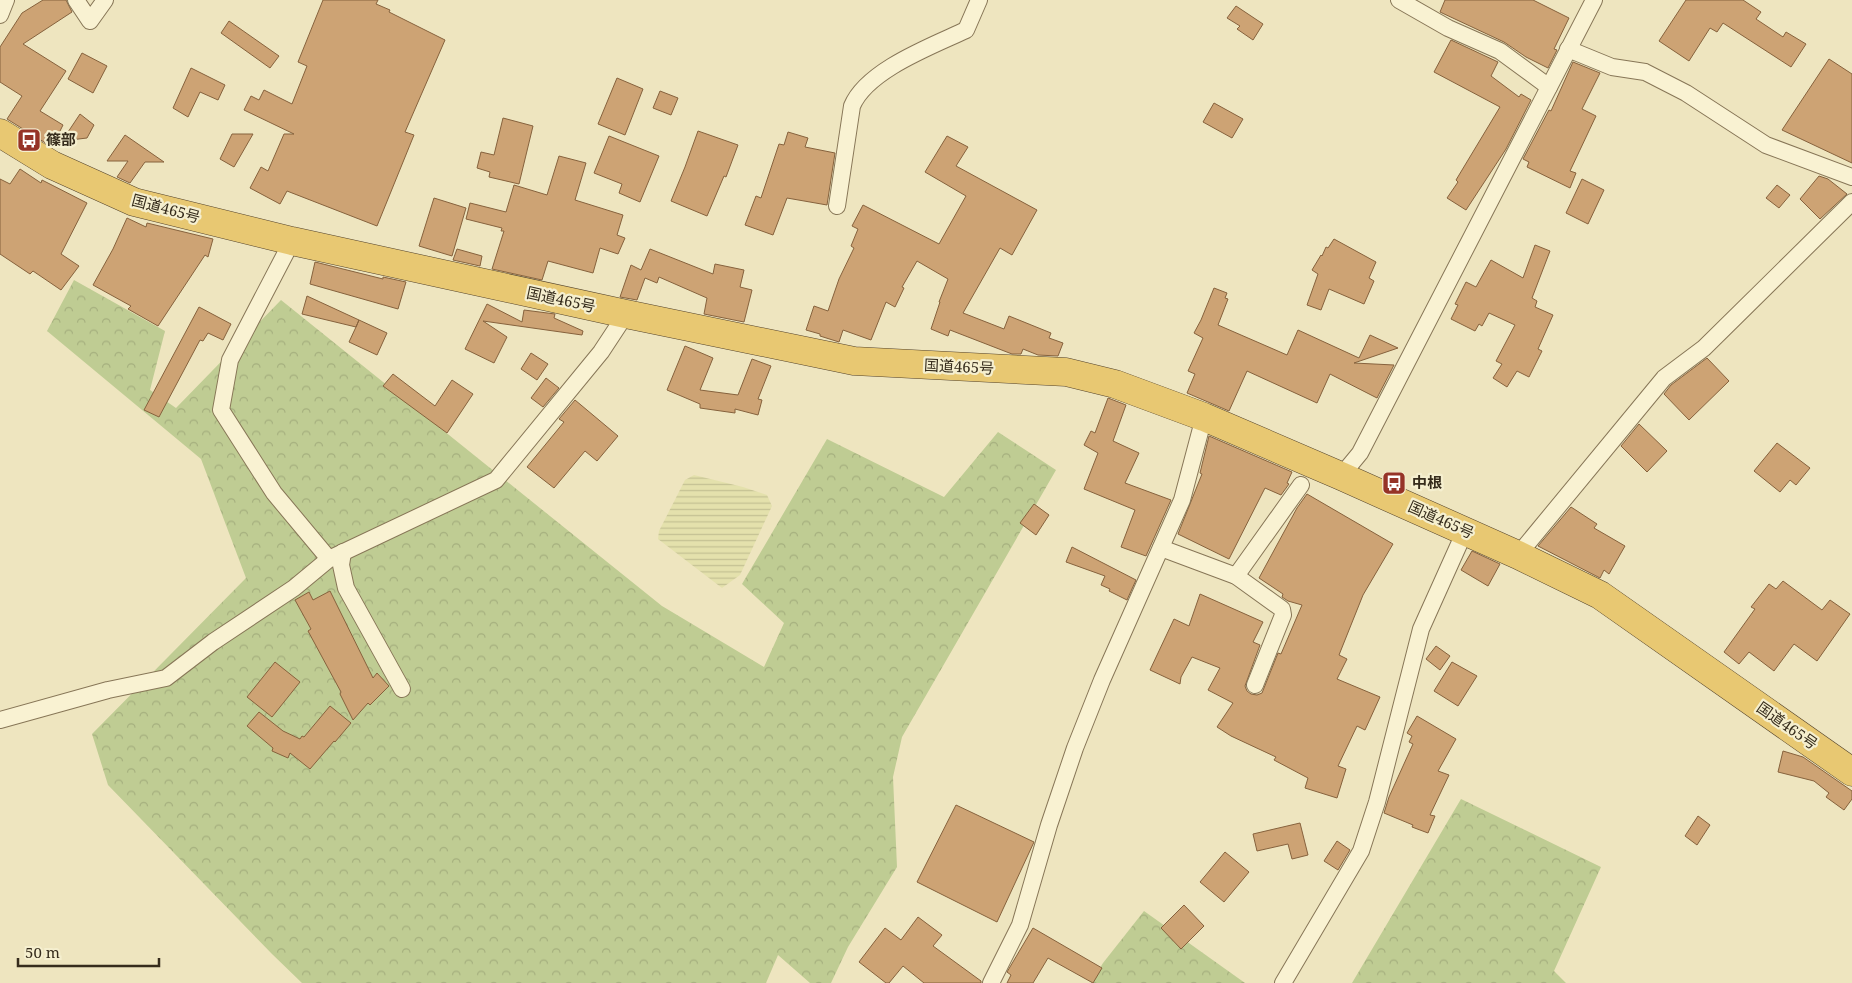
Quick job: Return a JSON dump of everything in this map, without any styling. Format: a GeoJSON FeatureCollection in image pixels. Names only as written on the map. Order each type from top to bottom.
{"type":"FeatureCollection","features":[{"type":"Feature","properties":{"kind":"highway","name":"国道465号"},"geometry":{"type":"LineString","coordinates":[[0,133],[52,165],[134,202],[292,241],[626,314],[854,361],[1066,372],[1115,384],[1204,418],[1341,476],[1518,554],[1600,595],[1852,772]]}},
{"type":"Feature","properties":{"kind":"street"},"geometry":{"type":"LineString","coordinates":[[0,15],[6,0]]}},
{"type":"Feature","properties":{"kind":"street"},"geometry":{"type":"LineString","coordinates":[[76,0],[90,21],[105,0]]}},
{"type":"Feature","properties":{"kind":"street"},"geometry":{"type":"LineString","coordinates":[[837,206],[852,106],[856,98],[877,76],[927,48],[966,30],[979,0]]}},
{"type":"Feature","properties":{"kind":"street"},"geometry":{"type":"LineString","coordinates":[[1399,0],[1448,28],[1500,51],[1549,87]]}},
{"type":"Feature","properties":{"kind":"street"},"geometry":{"type":"LineString","coordinates":[[1341,476],[1360,453],[1594,0]]}},
{"type":"Feature","properties":{"kind":"street"},"geometry":{"type":"LineString","coordinates":[[1568,49],[1612,67],[1644,72],[1686,93],[1766,145],[1852,177]]}},
{"type":"Feature","properties":{"kind":"street"},"geometry":{"type":"LineString","coordinates":[[1518,554],[1664,378],[1704,348],[1852,202]]}},
{"type":"Feature","properties":{"kind":"street"},"geometry":{"type":"LineString","coordinates":[[292,241],[230,360],[221,410],[274,493],[336,556],[341,565],[346,588],[402,689]]}},
{"type":"Feature","properties":{"kind":"street"},"geometry":{"type":"LineString","coordinates":[[0,720],[108,690],[166,678],[213,642],[294,588],[336,556],[496,480],[601,352],[626,314]]}},
{"type":"Feature","properties":{"kind":"street"},"geometry":{"type":"LineString","coordinates":[[991,983],[1020,925],[1049,825],[1075,748],[1102,680],[1182,500],[1204,418]]}},
{"type":"Feature","properties":{"kind":"street"},"geometry":{"type":"LineString","coordinates":[[1236,576],[1301,485]]}},
{"type":"Feature","properties":{"kind":"street"},"geometry":{"type":"LineString","coordinates":[[1283,983],[1361,851],[1378,802],[1421,629],[1465,531]]}},
{"type":"Feature","properties":{"kind":"street"},"geometry":{"type":"LineString","coordinates":[[1161,548],[1236,576],[1282,609],[1283,615],[1255,685]]}},
{"type":"Feature","properties":{"kind":"shaded area"},"geometry":{"type":"Polygon","coordinates":[[[694,475],[767,495],[772,506],[740,575],[722,588],[658,539],[659,531],[685,480],[694,475]]]}},
{"type":"Feature","properties":{"kind":"green space"},"geometry":{"type":"Polygon","coordinates":[[[74,280],[165,331],[150,390],[176,408],[281,300],[662,606],[764,667],[784,623],[742,584],[827,439],[944,497],[998,432],[1056,470],[902,737],[893,777],[897,867],[848,947],[831,983],[810,983],[778,955],[766,983],[302,983],[108,785],[92,734],[246,578],[201,459],[47,331],[74,280]]]}},
{"type":"Feature","properties":{"kind":"green space"},"geometry":{"type":"Polygon","coordinates":[[[1461,799],[1601,867],[1554,971],[1566,983],[1352,983],[1461,799]]]}},
{"type":"Feature","properties":{"kind":"green space"},"geometry":{"type":"Polygon","coordinates":[[[1144,911],[1245,983],[1091,983],[1103,963],[1144,911]]]}},
{"type":"Feature","properties":{"kind":"building"},"geometry":{"type":"Polygon","coordinates":[[[43,0],[66,0],[72,12],[23,44],[66,71],[40,111],[63,125],[52,147],[7,119],[22,96],[0,82],[0,47],[22,13],[43,0]]]}},
{"type":"Feature","properties":{"kind":"building"},"geometry":{"type":"Polygon","coordinates":[[[323,0],[378,0],[376,4],[390,10],[389,12],[445,40],[405,132],[414,135],[377,226],[287,191],[280,204],[250,188],[261,167],[268,171],[284,134],[294,134],[244,110],[251,96],[259,100],[264,90],[292,104],[307,66],[298,62],[323,0]]]}},
{"type":"Feature","properties":{"kind":"building"},"geometry":{"type":"Polygon","coordinates":[[[1445,0],[1533,0],[1569,18],[1554,49],[1557,50],[1548,68],[1526,57],[1504,42],[1440,12],[1445,0]]]}},
{"type":"Feature","properties":{"kind":"building"},"geometry":{"type":"Polygon","coordinates":[[[1686,0],[1743,0],[1761,12],[1756,19],[1783,37],[1786,32],[1806,44],[1791,67],[1723,23],[1717,32],[1710,28],[1689,61],[1659,41],[1686,0]]]}},
{"type":"Feature","properties":{"kind":"building"},"geometry":{"type":"Polygon","coordinates":[[[1236,6],[1263,24],[1253,40],[1237,29],[1240,26],[1227,18],[1236,6]]]}},
{"type":"Feature","properties":{"kind":"building"},"geometry":{"type":"Polygon","coordinates":[[[229,21],[279,56],[270,68],[221,33],[229,21]]]}},
{"type":"Feature","properties":{"kind":"building"},"geometry":{"type":"Polygon","coordinates":[[[1451,40],[1498,62],[1491,76],[1519,97],[1521,94],[1531,100],[1506,149],[1466,210],[1447,198],[1500,107],[1434,72],[1451,40]]]}},
{"type":"Feature","properties":{"kind":"building"},"geometry":{"type":"Polygon","coordinates":[[[82,53],[107,66],[93,93],[68,79],[82,53]]]}},
{"type":"Feature","properties":{"kind":"building"},"geometry":{"type":"Polygon","coordinates":[[[1829,59],[1852,74],[1852,163],[1782,130],[1829,59]]]}},
{"type":"Feature","properties":{"kind":"building"},"geometry":{"type":"Polygon","coordinates":[[[1573,62],[1600,73],[1582,109],[1596,116],[1570,171],[1576,173],[1570,188],[1527,167],[1529,162],[1523,159],[1549,110],[1551,111],[1573,62]]]}},
{"type":"Feature","properties":{"kind":"building"},"geometry":{"type":"Polygon","coordinates":[[[191,68],[225,85],[218,100],[200,92],[188,117],[173,108],[191,68]]]}},
{"type":"Feature","properties":{"kind":"building"},"geometry":{"type":"Polygon","coordinates":[[[617,78],[643,89],[625,135],[598,124],[617,78]]]}},
{"type":"Feature","properties":{"kind":"building"},"geometry":{"type":"Polygon","coordinates":[[[660,91],[678,98],[671,115],[653,108],[660,91]]]}},
{"type":"Feature","properties":{"kind":"building"},"geometry":{"type":"Polygon","coordinates":[[[1214,103],[1243,119],[1232,138],[1203,122],[1214,103]]]}},
{"type":"Feature","properties":{"kind":"building"},"geometry":{"type":"Polygon","coordinates":[[[80,114],[94,125],[87,138],[62,141],[80,114]]]}},
{"type":"Feature","properties":{"kind":"building"},"geometry":{"type":"Polygon","coordinates":[[[503,118],[533,126],[519,184],[489,177],[490,172],[477,168],[481,152],[494,155],[503,118]]]}},
{"type":"Feature","properties":{"kind":"building"},"geometry":{"type":"Polygon","coordinates":[[[698,131],[738,145],[726,177],[724,176],[707,216],[671,201],[698,131]]]}},
{"type":"Feature","properties":{"kind":"building"},"geometry":{"type":"Polygon","coordinates":[[[788,132],[808,138],[805,147],[835,153],[827,205],[787,198],[773,235],[745,225],[756,196],[761,198],[779,144],[784,145],[788,132]]]}},
{"type":"Feature","properties":{"kind":"building"},"geometry":{"type":"Polygon","coordinates":[[[232,134],[253,134],[234,167],[220,159],[232,134]]]}},
{"type":"Feature","properties":{"kind":"building"},"geometry":{"type":"Polygon","coordinates":[[[125,135],[164,162],[145,162],[130,183],[117,177],[128,161],[107,161],[125,135]]]}},
{"type":"Feature","properties":{"kind":"building"},"geometry":{"type":"Polygon","coordinates":[[[609,136],[659,156],[640,202],[619,193],[622,184],[594,173],[609,136]]]}},
{"type":"Feature","properties":{"kind":"building"},"geometry":{"type":"Polygon","coordinates":[[[947,136],[968,147],[956,166],[1037,210],[1012,255],[1000,248],[963,313],[1004,329],[1009,316],[1051,333],[1049,338],[1063,343],[1058,356],[1038,355],[1023,349],[1021,354],[1012,354],[950,330],[948,336],[931,329],[948,279],[917,261],[902,287],[904,288],[895,307],[886,302],[871,340],[843,330],[839,342],[806,330],[814,306],[828,311],[839,279],[854,248],[851,246],[858,229],[852,226],[863,205],[939,244],[966,196],[925,172],[947,136]]]}},
{"type":"Feature","properties":{"kind":"building"},"geometry":{"type":"Polygon","coordinates":[[[559,156],[586,163],[575,200],[623,215],[617,235],[625,238],[618,254],[600,248],[593,273],[548,261],[542,280],[492,269],[504,231],[501,231],[502,228],[466,219],[470,203],[506,212],[514,185],[547,195],[559,156]]]}},
{"type":"Feature","properties":{"kind":"building"},"geometry":{"type":"Polygon","coordinates":[[[20,169],[41,183],[42,180],[87,203],[61,254],[79,266],[61,290],[33,271],[30,274],[0,254],[0,179],[10,184],[20,169]]]}},
{"type":"Feature","properties":{"kind":"building"},"geometry":{"type":"Polygon","coordinates":[[[1819,176],[1828,179],[1847,194],[1820,219],[1800,199],[1819,176]]]}},
{"type":"Feature","properties":{"kind":"building"},"geometry":{"type":"Polygon","coordinates":[[[1582,179],[1604,190],[1588,224],[1566,213],[1582,179]]]}},
{"type":"Feature","properties":{"kind":"building"},"geometry":{"type":"Polygon","coordinates":[[[1777,185],[1790,195],[1779,208],[1766,198],[1777,185]]]}},
{"type":"Feature","properties":{"kind":"building"},"geometry":{"type":"Polygon","coordinates":[[[434,198],[466,208],[452,256],[419,246],[434,198]]]}},
{"type":"Feature","properties":{"kind":"building"},"geometry":{"type":"Polygon","coordinates":[[[127,218],[146,227],[147,223],[213,239],[208,257],[205,255],[158,326],[128,309],[131,306],[93,285],[113,249],[127,218]]]}},
{"type":"Feature","properties":{"kind":"building"},"geometry":{"type":"Polygon","coordinates":[[[1334,239],[1376,262],[1369,278],[1374,281],[1364,304],[1329,289],[1321,310],[1307,305],[1318,274],[1312,270],[1326,247],[1328,248],[1334,239]]]}},
{"type":"Feature","properties":{"kind":"building"},"geometry":{"type":"Polygon","coordinates":[[[1535,245],[1550,251],[1532,298],[1537,301],[1535,307],[1553,315],[1538,349],[1542,351],[1529,377],[1517,371],[1507,387],[1493,378],[1502,364],[1496,361],[1515,325],[1489,313],[1482,326],[1479,324],[1475,331],[1451,319],[1458,305],[1455,304],[1466,282],[1476,287],[1491,260],[1523,278],[1535,245]]]}},
{"type":"Feature","properties":{"kind":"building"},"geometry":{"type":"Polygon","coordinates":[[[457,249],[482,256],[480,266],[453,260],[457,249]]]}},
{"type":"Feature","properties":{"kind":"building"},"geometry":{"type":"Polygon","coordinates":[[[650,249],[713,274],[715,264],[744,270],[740,287],[752,290],[744,322],[704,314],[707,298],[659,277],[657,283],[645,278],[637,300],[620,297],[631,265],[641,270],[650,249]]]}},
{"type":"Feature","properties":{"kind":"building"},"geometry":{"type":"Polygon","coordinates":[[[315,262],[383,279],[383,277],[406,282],[398,309],[310,284],[315,262]]]}},
{"type":"Feature","properties":{"kind":"building"},"geometry":{"type":"Polygon","coordinates":[[[1214,288],[1227,293],[1225,298],[1228,299],[1218,325],[1287,355],[1298,330],[1359,358],[1370,335],[1398,348],[1354,363],[1394,365],[1377,398],[1330,374],[1317,403],[1247,371],[1229,411],[1187,393],[1195,374],[1188,371],[1203,338],[1194,333],[1214,288]]]}},
{"type":"Feature","properties":{"kind":"building"},"geometry":{"type":"Polygon","coordinates":[[[307,296],[387,333],[377,355],[349,342],[356,327],[302,314],[307,296]]]}},
{"type":"Feature","properties":{"kind":"building"},"geometry":{"type":"Polygon","coordinates":[[[487,304],[522,322],[524,310],[555,314],[554,318],[583,331],[582,335],[483,321],[507,337],[494,363],[465,349],[487,304]]]}},
{"type":"Feature","properties":{"kind":"building"},"geometry":{"type":"Polygon","coordinates":[[[199,307],[231,324],[223,340],[208,333],[203,341],[200,340],[159,417],[144,410],[199,307]]]}},
{"type":"Feature","properties":{"kind":"building"},"geometry":{"type":"Polygon","coordinates":[[[685,346],[713,358],[700,390],[738,395],[752,359],[771,366],[758,399],[762,400],[758,415],[735,409],[735,413],[700,408],[700,404],[667,390],[685,346]]]}},
{"type":"Feature","properties":{"kind":"building"},"geometry":{"type":"Polygon","coordinates":[[[531,353],[548,364],[537,380],[521,369],[531,353]]]}},
{"type":"Feature","properties":{"kind":"building"},"geometry":{"type":"Polygon","coordinates":[[[1707,358],[1729,381],[1689,420],[1664,394],[1671,385],[1707,358]]]}},
{"type":"Feature","properties":{"kind":"building"},"geometry":{"type":"Polygon","coordinates":[[[393,374],[435,406],[452,380],[473,394],[447,433],[383,386],[393,374]]]}},
{"type":"Feature","properties":{"kind":"building"},"geometry":{"type":"Polygon","coordinates":[[[546,378],[559,388],[543,407],[531,398],[546,378]]]}},
{"type":"Feature","properties":{"kind":"building"},"geometry":{"type":"Polygon","coordinates":[[[1108,398],[1126,405],[1113,441],[1139,453],[1125,483],[1171,500],[1146,556],[1121,547],[1135,510],[1084,489],[1098,453],[1084,445],[1091,431],[1095,433],[1108,398]]]}},
{"type":"Feature","properties":{"kind":"building"},"geometry":{"type":"Polygon","coordinates":[[[575,400],[618,436],[597,461],[585,451],[554,488],[527,467],[564,422],[559,419],[575,400]]]}},
{"type":"Feature","properties":{"kind":"building"},"geometry":{"type":"Polygon","coordinates":[[[1639,424],[1667,451],[1647,472],[1621,446],[1639,424]]]}},
{"type":"Feature","properties":{"kind":"building"},"geometry":{"type":"Polygon","coordinates":[[[1209,436],[1292,472],[1287,483],[1289,484],[1281,495],[1265,488],[1229,559],[1178,534],[1202,474],[1200,473],[1209,436]]]}},
{"type":"Feature","properties":{"kind":"building"},"geometry":{"type":"Polygon","coordinates":[[[1777,443],[1810,468],[1796,485],[1790,480],[1780,492],[1754,471],[1777,443]]]}},
{"type":"Feature","properties":{"kind":"building"},"geometry":{"type":"Polygon","coordinates":[[[1307,494],[1393,544],[1363,595],[1339,655],[1347,659],[1337,679],[1380,697],[1365,730],[1357,726],[1338,766],[1346,769],[1337,798],[1305,788],[1308,778],[1274,760],[1276,757],[1231,736],[1217,727],[1233,703],[1208,690],[1220,668],[1192,657],[1181,677],[1180,684],[1150,670],[1174,619],[1189,626],[1200,594],[1263,622],[1253,642],[1260,645],[1245,686],[1251,694],[1257,695],[1262,693],[1278,653],[1281,654],[1302,605],[1288,601],[1282,597],[1283,594],[1259,578],[1297,508],[1307,494]]]}},
{"type":"Feature","properties":{"kind":"building"},"geometry":{"type":"Polygon","coordinates":[[[1034,504],[1049,515],[1036,535],[1020,523],[1034,504]]]}},
{"type":"Feature","properties":{"kind":"building"},"geometry":{"type":"Polygon","coordinates":[[[1571,507],[1597,524],[1594,528],[1625,546],[1609,574],[1604,570],[1600,578],[1538,546],[1571,507]]]}},
{"type":"Feature","properties":{"kind":"building"},"geometry":{"type":"Polygon","coordinates":[[[1072,547],[1136,580],[1127,600],[1101,585],[1105,576],[1066,562],[1072,547]]]}},
{"type":"Feature","properties":{"kind":"building"},"geometry":{"type":"Polygon","coordinates":[[[1472,551],[1500,564],[1488,586],[1461,570],[1472,551]]]}},
{"type":"Feature","properties":{"kind":"building"},"geometry":{"type":"Polygon","coordinates":[[[1783,581],[1822,610],[1830,600],[1850,614],[1817,661],[1794,644],[1774,671],[1749,652],[1739,664],[1724,652],[1755,609],[1751,607],[1769,584],[1776,589],[1783,581]]]}},
{"type":"Feature","properties":{"kind":"building"},"geometry":{"type":"Polygon","coordinates":[[[330,591],[373,678],[377,673],[389,686],[370,705],[368,703],[353,720],[340,694],[341,692],[308,631],[311,629],[295,600],[309,592],[313,600],[330,591]]]}},
{"type":"Feature","properties":{"kind":"building"},"geometry":{"type":"Polygon","coordinates":[[[1436,646],[1450,656],[1440,670],[1426,659],[1436,646]]]}},
{"type":"Feature","properties":{"kind":"building"},"geometry":{"type":"Polygon","coordinates":[[[275,662],[300,682],[272,717],[247,697],[275,662]]]}},
{"type":"Feature","properties":{"kind":"building"},"geometry":{"type":"Polygon","coordinates":[[[1452,662],[1477,676],[1458,706],[1434,691],[1452,662]]]}},
{"type":"Feature","properties":{"kind":"building"},"geometry":{"type":"Polygon","coordinates":[[[330,706],[351,723],[310,769],[290,753],[288,758],[272,751],[273,748],[247,726],[259,712],[283,731],[300,739],[302,736],[304,737],[330,706]]]}},
{"type":"Feature","properties":{"kind":"building"},"geometry":{"type":"Polygon","coordinates":[[[1417,716],[1456,739],[1438,771],[1449,775],[1430,815],[1435,816],[1428,833],[1384,813],[1389,797],[1413,744],[1409,742],[1412,736],[1407,733],[1417,716]]]}},
{"type":"Feature","properties":{"kind":"building"},"geometry":{"type":"Polygon","coordinates":[[[1783,751],[1803,757],[1852,791],[1852,799],[1844,810],[1826,797],[1829,793],[1814,781],[1778,772],[1783,751]]]}},
{"type":"Feature","properties":{"kind":"building"},"geometry":{"type":"Polygon","coordinates":[[[956,805],[1034,842],[997,922],[917,882],[956,805]]]}},
{"type":"Feature","properties":{"kind":"building"},"geometry":{"type":"Polygon","coordinates":[[[1698,816],[1710,825],[1697,845],[1685,836],[1698,816]]]}},
{"type":"Feature","properties":{"kind":"building"},"geometry":{"type":"Polygon","coordinates":[[[1300,823],[1308,855],[1292,859],[1288,844],[1257,851],[1253,834],[1300,823]]]}},
{"type":"Feature","properties":{"kind":"building"},"geometry":{"type":"Polygon","coordinates":[[[1337,841],[1350,850],[1338,870],[1324,861],[1337,841]]]}},
{"type":"Feature","properties":{"kind":"building"},"geometry":{"type":"Polygon","coordinates":[[[1225,852],[1249,872],[1224,902],[1200,882],[1225,852]]]}},
{"type":"Feature","properties":{"kind":"building"},"geometry":{"type":"Polygon","coordinates":[[[1184,905],[1204,926],[1181,949],[1161,928],[1184,905]]]}},
{"type":"Feature","properties":{"kind":"building"},"geometry":{"type":"Polygon","coordinates":[[[918,917],[942,935],[933,946],[981,981],[981,983],[924,983],[903,966],[889,983],[886,983],[859,962],[885,928],[901,940],[918,917]]]}},
{"type":"Feature","properties":{"kind":"building"},"geometry":{"type":"Polygon","coordinates":[[[1033,928],[1102,968],[1093,983],[1048,958],[1033,983],[1007,983],[1011,975],[1007,972],[1033,928]]]}},
{"type":"Feature","properties":{"kind":"place","name":"篠部"},"geometry":{"type":"Point","coordinates":[29,140]}},
{"type":"Feature","properties":{"kind":"place","name":"中根"},"geometry":{"type":"Point","coordinates":[1394,483]}}]}
